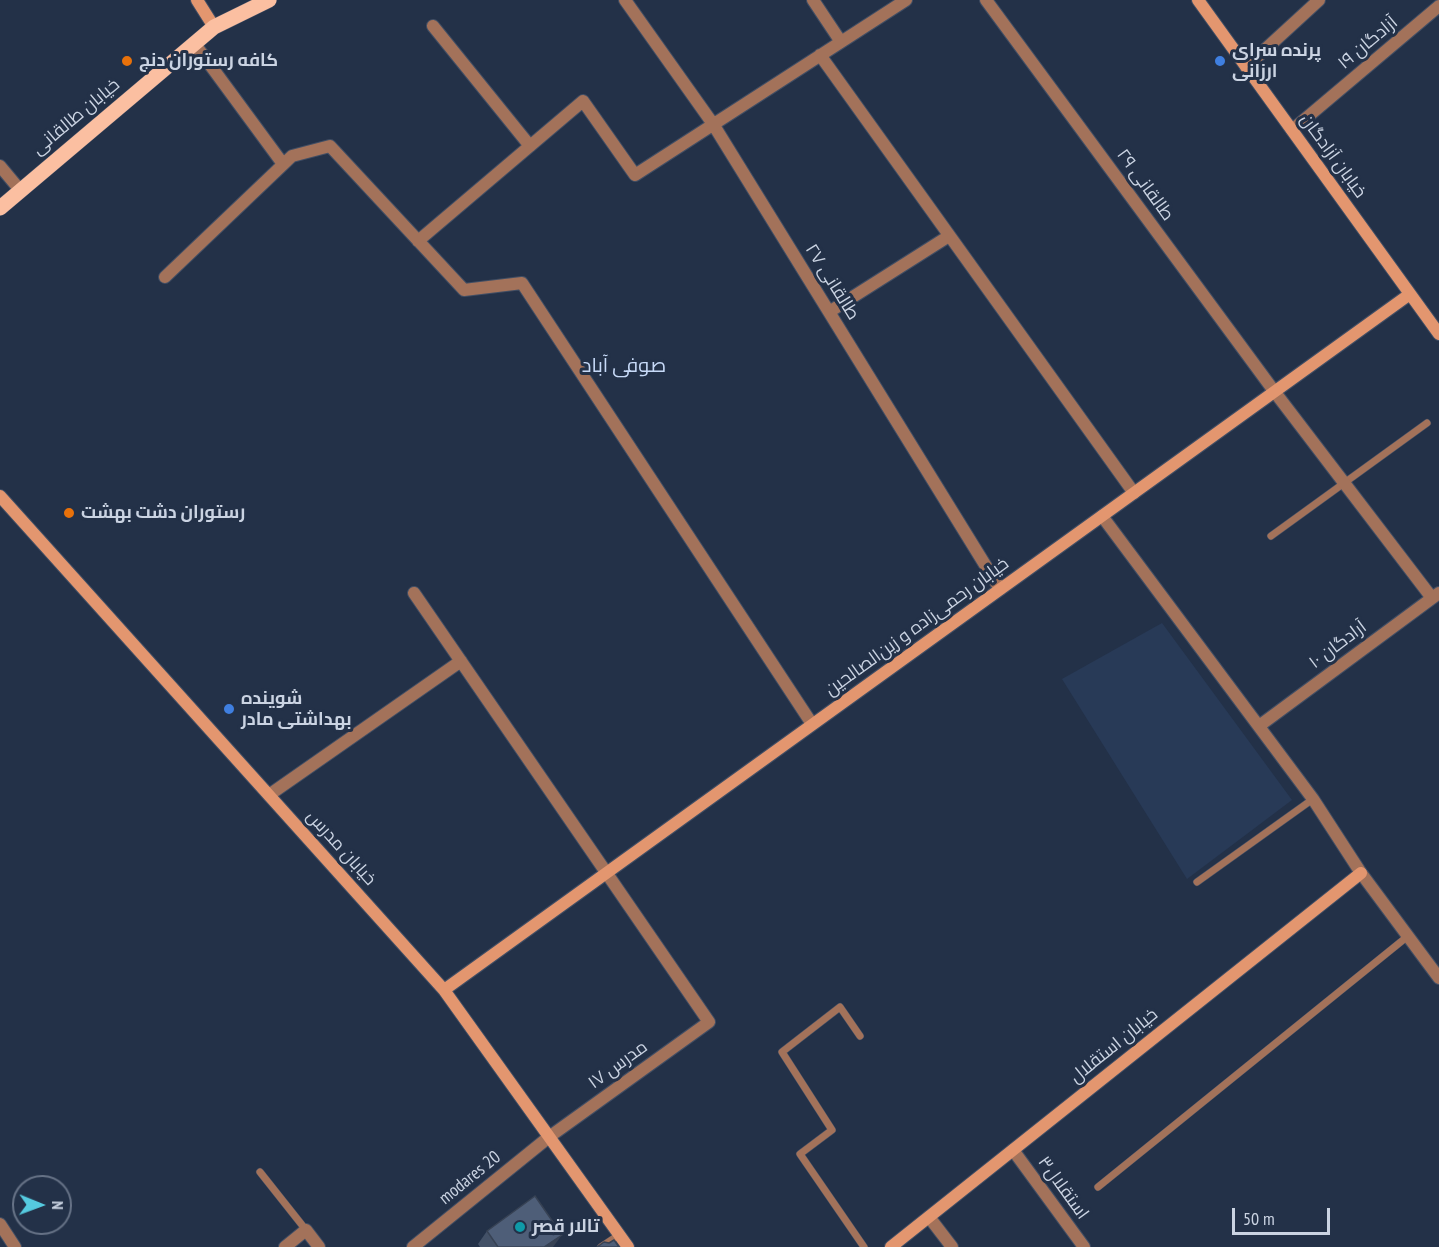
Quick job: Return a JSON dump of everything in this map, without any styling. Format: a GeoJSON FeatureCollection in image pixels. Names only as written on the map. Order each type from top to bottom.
{"type":"FeatureCollection","features":[{"type":"Feature","properties":{"kind":"main road","name":"خیابان طالقانی"},"geometry":{"type":"LineString","coordinates":[[0,208],[213,27],[269,0]]}},
{"type":"Feature","properties":{"kind":"street"},"geometry":{"type":"LineString","coordinates":[[197,0],[213,27]]}},
{"type":"Feature","properties":{"kind":"street","name":"طالقانی ۲۷"},"geometry":{"type":"LineString","coordinates":[[625,0],[713,124],[1000,589]]}},
{"type":"Feature","properties":{"kind":"street"},"geometry":{"type":"LineString","coordinates":[[813,0],[841,42]]}},
{"type":"Feature","properties":{"kind":"street"},"geometry":{"type":"LineString","coordinates":[[418,241],[583,100],[635,175],[906,0]]}},
{"type":"Feature","properties":{"kind":"street","name":"طالقانی ۲۹"},"geometry":{"type":"LineString","coordinates":[[986,0],[1274,391],[1344,483],[1435,595]]}},
{"type":"Feature","properties":{"kind":"street","name":"خیابان آزادگان"},"geometry":{"type":"LineString","coordinates":[[1198,0],[1439,334]]}},
{"type":"Feature","properties":{"kind":"street"},"geometry":{"type":"LineString","coordinates":[[1246,67],[1319,0]]}},
{"type":"Feature","properties":{"kind":"street","name":"آزادگان ۱۹"},"geometry":{"type":"LineString","coordinates":[[1292,130],[1439,6]]}},
{"type":"Feature","properties":{"kind":"street"},"geometry":{"type":"LineString","coordinates":[[434,26],[530,146]]}},
{"type":"Feature","properties":{"kind":"street"},"geometry":{"type":"LineString","coordinates":[[194,43],[283,164]]}},
{"type":"Feature","properties":{"kind":"street"},"geometry":{"type":"LineString","coordinates":[[820,55],[1134,493]]}},
{"type":"Feature","properties":{"kind":"street"},"geometry":{"type":"LineString","coordinates":[[165,277],[292,156],[330,146],[464,290],[522,283],[812,724]]}},
{"type":"Feature","properties":{"kind":"street"},"geometry":{"type":"LineString","coordinates":[[0,166],[20,190]]}},
{"type":"Feature","properties":{"kind":"street"},"geometry":{"type":"LineString","coordinates":[[829,312],[949,236]]}},
{"type":"Feature","properties":{"kind":"street","name":"خیابان رحمی‌زاده و زین‌الصالحین"},"geometry":{"type":"LineString","coordinates":[[444,990],[1410,294]]}},
{"type":"Feature","properties":{"kind":"street","name":"خیابان مدرس"},"geometry":{"type":"LineString","coordinates":[[0,496],[444,990],[628,1247]]}},
{"type":"Feature","properties":{"kind":"street"},"geometry":{"type":"LineString","coordinates":[[1102,516],[1313,799],[1360,873],[1439,978]]}},
{"type":"Feature","properties":{"kind":"street"},"geometry":{"type":"LineString","coordinates":[[414,593],[606,873]]}},
{"type":"Feature","properties":{"kind":"street","name":"آرادگان ۱۰"},"geometry":{"type":"LineString","coordinates":[[1259,726],[1435,595]]}},
{"type":"Feature","properties":{"kind":"street"},"geometry":{"type":"LineString","coordinates":[[269,795],[461,661]]}},
{"type":"Feature","properties":{"kind":"street","name":"مدرس ۱۷"},"geometry":{"type":"LineString","coordinates":[[549,1137],[709,1022],[606,873]]}},
{"type":"Feature","properties":{"kind":"street","name":"خیابان استقلال"},"geometry":{"type":"LineString","coordinates":[[891,1247],[1360,873]]}},
{"type":"Feature","properties":{"kind":"street","name":"modares 20"},"geometry":{"type":"LineString","coordinates":[[413,1247],[549,1137]]}},
{"type":"Feature","properties":{"kind":"street","name":"استقلال۳"},"geometry":{"type":"LineString","coordinates":[[1013,1150],[1084,1247]]}},
{"type":"Feature","properties":{"kind":"street"},"geometry":{"type":"LineString","coordinates":[[929,1217],[952,1247]]}},
{"type":"Feature","properties":{"kind":"street"},"geometry":{"type":"LineString","coordinates":[[0,1224],[15,1247]]}},
{"type":"Feature","properties":{"kind":"street"},"geometry":{"type":"LineString","coordinates":[[285,1247],[306,1230],[319,1247]]}},
{"type":"Feature","properties":{"kind":"lane"},"geometry":{"type":"LineString","coordinates":[[1271,536],[1426,423]]}},
{"type":"Feature","properties":{"kind":"lane"},"geometry":{"type":"LineString","coordinates":[[1197,882],[1313,799]]}},
{"type":"Feature","properties":{"kind":"lane"},"geometry":{"type":"LineString","coordinates":[[1098,1187],[1408,936]]}},
{"type":"Feature","properties":{"kind":"lane"},"geometry":{"type":"LineString","coordinates":[[860,1036],[840,1007],[782,1052],[832,1130],[800,1154],[864,1247]]}},
{"type":"Feature","properties":{"kind":"lane"},"geometry":{"type":"LineString","coordinates":[[260,1172],[306,1230]]}},
{"type":"Feature","properties":{"kind":"lane"},"geometry":{"type":"LineString","coordinates":[[600,1247],[619,1235]]}},
{"type":"Feature","properties":{"kind":"shaded area"},"geometry":{"type":"Polygon","coordinates":[[[1162,623],[1292,800],[1187,879],[1062,679],[1162,623]]]}},
{"type":"Feature","properties":{"kind":"building"},"geometry":{"type":"Polygon","coordinates":[[[535,1196],[562,1235],[544,1247],[498,1247],[487,1231],[535,1196]]]}},
{"type":"Feature","properties":{"kind":"building"},"geometry":{"type":"Polygon","coordinates":[[[614,1240],[619,1247],[597,1247],[604,1242],[609,1243],[614,1240]]]}},
{"type":"Feature","properties":{"kind":"place","name":"کافه رستوران دنج"},"geometry":{"type":"Point","coordinates":[127,61]}},
{"type":"Feature","properties":{"kind":"place","name":"پرنده سرای ارزانی"},"geometry":{"type":"Point","coordinates":[1220,61]}},
{"type":"Feature","properties":{"kind":"place","name":"رستوران دشت بهشت"},"geometry":{"type":"Point","coordinates":[69,513]}},
{"type":"Feature","properties":{"kind":"place","name":"شوینده بهداشتی مادر"},"geometry":{"type":"Point","coordinates":[229,709]}},
{"type":"Feature","properties":{"kind":"place","name":"تالار قصر"},"geometry":{"type":"Point","coordinates":[520,1227]}},
{"type":"Feature","properties":{"kind":"district","name":"صوفی آباد"},"geometry":{"type":"Point","coordinates":[624,366]}}]}
